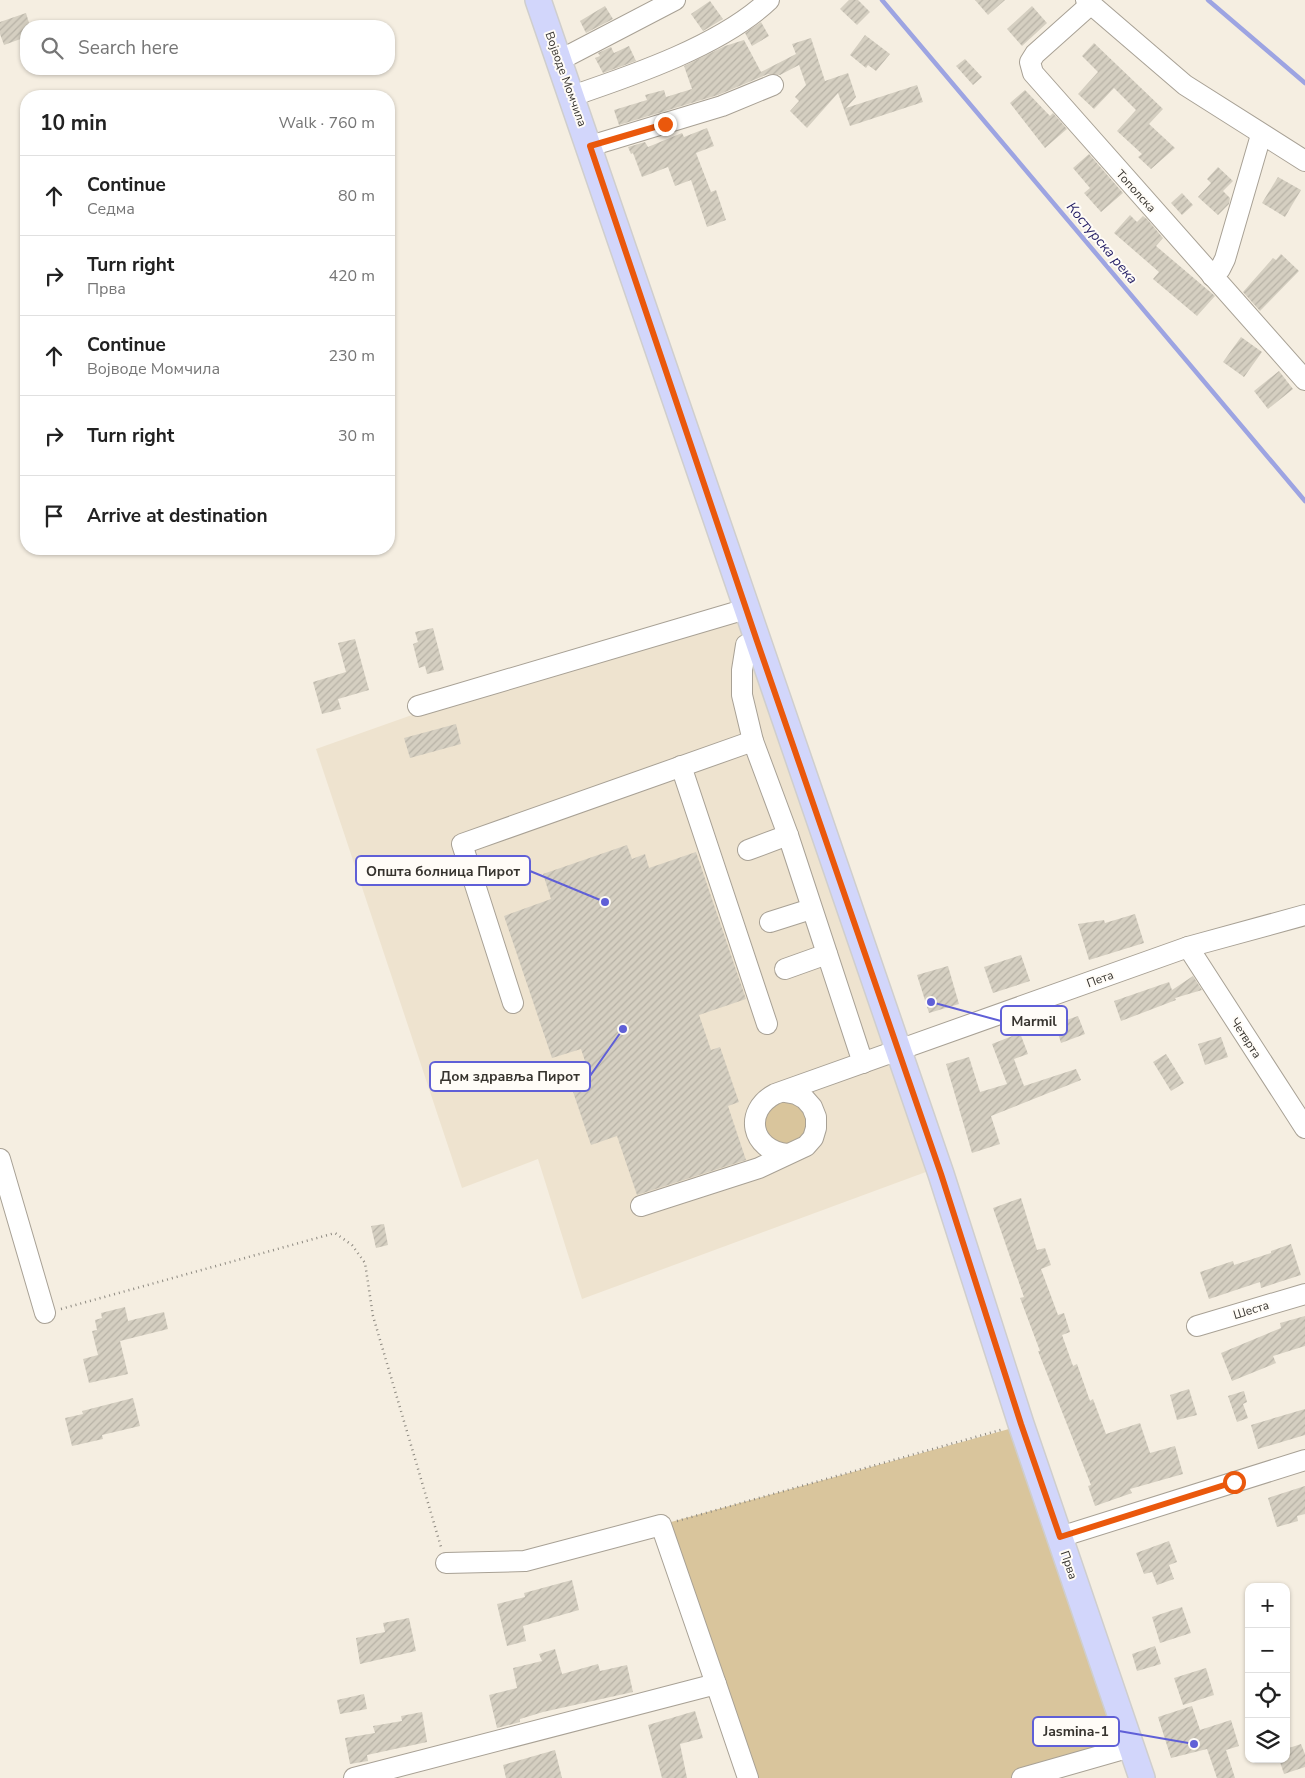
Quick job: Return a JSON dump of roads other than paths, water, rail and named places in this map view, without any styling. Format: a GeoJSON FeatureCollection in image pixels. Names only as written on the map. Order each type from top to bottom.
{"type":"FeatureCollection","features":[{"type":"Feature","properties":{"kind":"main road","name":"Војводе Момчила"},"geometry":{"type":"LineString","coordinates":[[538,0],[558,61],[590,146],[757,641]]}},
{"type":"Feature","properties":{"kind":"main road","name":"Прва"},"geometry":{"type":"LineString","coordinates":[[757,641],[941,1174],[1021,1424],[1142,1778]]}},
{"type":"Feature","properties":{"kind":"street"},"geometry":{"type":"LineString","coordinates":[[558,61],[675,0]]}},
{"type":"Feature","properties":{"kind":"street"},"geometry":{"type":"LineString","coordinates":[[572,96],[641,72],[696,46],[752,16],[769,0]]}},
{"type":"Feature","properties":{"kind":"street"},"geometry":{"type":"LineString","coordinates":[[1089,2],[1185,84],[1305,161]]}},
{"type":"Feature","properties":{"kind":"street","name":"Тополска"},"geometry":{"type":"LineString","coordinates":[[1089,2],[1035,54],[1030,62],[1033,73],[1305,380]]}},
{"type":"Feature","properties":{"kind":"street"},"geometry":{"type":"LineString","coordinates":[[590,146],[722,106],[773,85]]}},
{"type":"Feature","properties":{"kind":"street"},"geometry":{"type":"LineString","coordinates":[[1212,276],[1220,269],[1225,259],[1261,134]]}},
{"type":"Feature","properties":{"kind":"street"},"geometry":{"type":"LineString","coordinates":[[418,706],[746,609]]}},
{"type":"Feature","properties":{"kind":"street"},"geometry":{"type":"LineString","coordinates":[[757,641],[746,645],[741,683],[753,741],[788,835],[863,1063]]}},
{"type":"Feature","properties":{"kind":"street"},"geometry":{"type":"LineString","coordinates":[[513,1003],[462,844],[753,741]]}},
{"type":"Feature","properties":{"kind":"street"},"geometry":{"type":"LineString","coordinates":[[681,766],[767,1024]]}},
{"type":"Feature","properties":{"kind":"street"},"geometry":{"type":"LineString","coordinates":[[748,850],[788,835]]}},
{"type":"Feature","properties":{"kind":"street"},"geometry":{"type":"LineString","coordinates":[[770,922],[811,909]]}},
{"type":"Feature","properties":{"kind":"street","name":"Пета"},"geometry":{"type":"LineString","coordinates":[[785,1092],[1188,947],[1305,915]]}},
{"type":"Feature","properties":{"kind":"street","name":"Четврта"},"geometry":{"type":"LineString","coordinates":[[1188,947],[1305,1128]]}},
{"type":"Feature","properties":{"kind":"street"},"geometry":{"type":"LineString","coordinates":[[785,969],[827,954]]}},
{"type":"Feature","properties":{"kind":"street"},"geometry":{"type":"LineString","coordinates":[[641,1206],[759,1168],[787,1154],[797,1152],[806,1146],[813,1138],[816,1128],[816,1117],[812,1107],[805,1099],[796,1094],[785,1092],[776,1094],[760,1106],[755,1124],[757,1134],[768,1149],[787,1154]]}},
{"type":"Feature","properties":{"kind":"street"},"geometry":{"type":"LineString","coordinates":[[0,1159],[45,1313]]}},
{"type":"Feature","properties":{"kind":"street","name":"Шеста"},"geometry":{"type":"LineString","coordinates":[[1197,1326],[1305,1294]]}},
{"type":"Feature","properties":{"kind":"street"},"geometry":{"type":"LineString","coordinates":[[1060,1537],[1305,1460]]}},
{"type":"Feature","properties":{"kind":"street"},"geometry":{"type":"LineString","coordinates":[[446,1563],[525,1560],[661,1525],[748,1778]]}},
{"type":"Feature","properties":{"kind":"street"},"geometry":{"type":"LineString","coordinates":[[354,1778],[716,1684]]}},
{"type":"Feature","properties":{"kind":"street"},"geometry":{"type":"LineString","coordinates":[[1022,1778],[1131,1747]]}},
{"type":"Feature","properties":{"kind":"waterway","name":"Костурска река"},"geometry":{"type":"LineString","coordinates":[[882,0],[1305,501]]}},
{"type":"Feature","properties":{"kind":"waterway"},"geometry":{"type":"LineString","coordinates":[[1208,0],[1305,83]]}},
{"type":"Feature","properties":{"kind":"place","name":"Општа болница Пирот"},"geometry":{"type":"Point","coordinates":[605,902]}},
{"type":"Feature","properties":{"kind":"place","name":"Marmil"},"geometry":{"type":"Point","coordinates":[931,1002]}},
{"type":"Feature","properties":{"kind":"place","name":"Дом здравља Пирот"},"geometry":{"type":"Point","coordinates":[623,1029]}},
{"type":"Feature","properties":{"kind":"place","name":"Jasmina-1"},"geometry":{"type":"Point","coordinates":[1194,1744]}}]}
